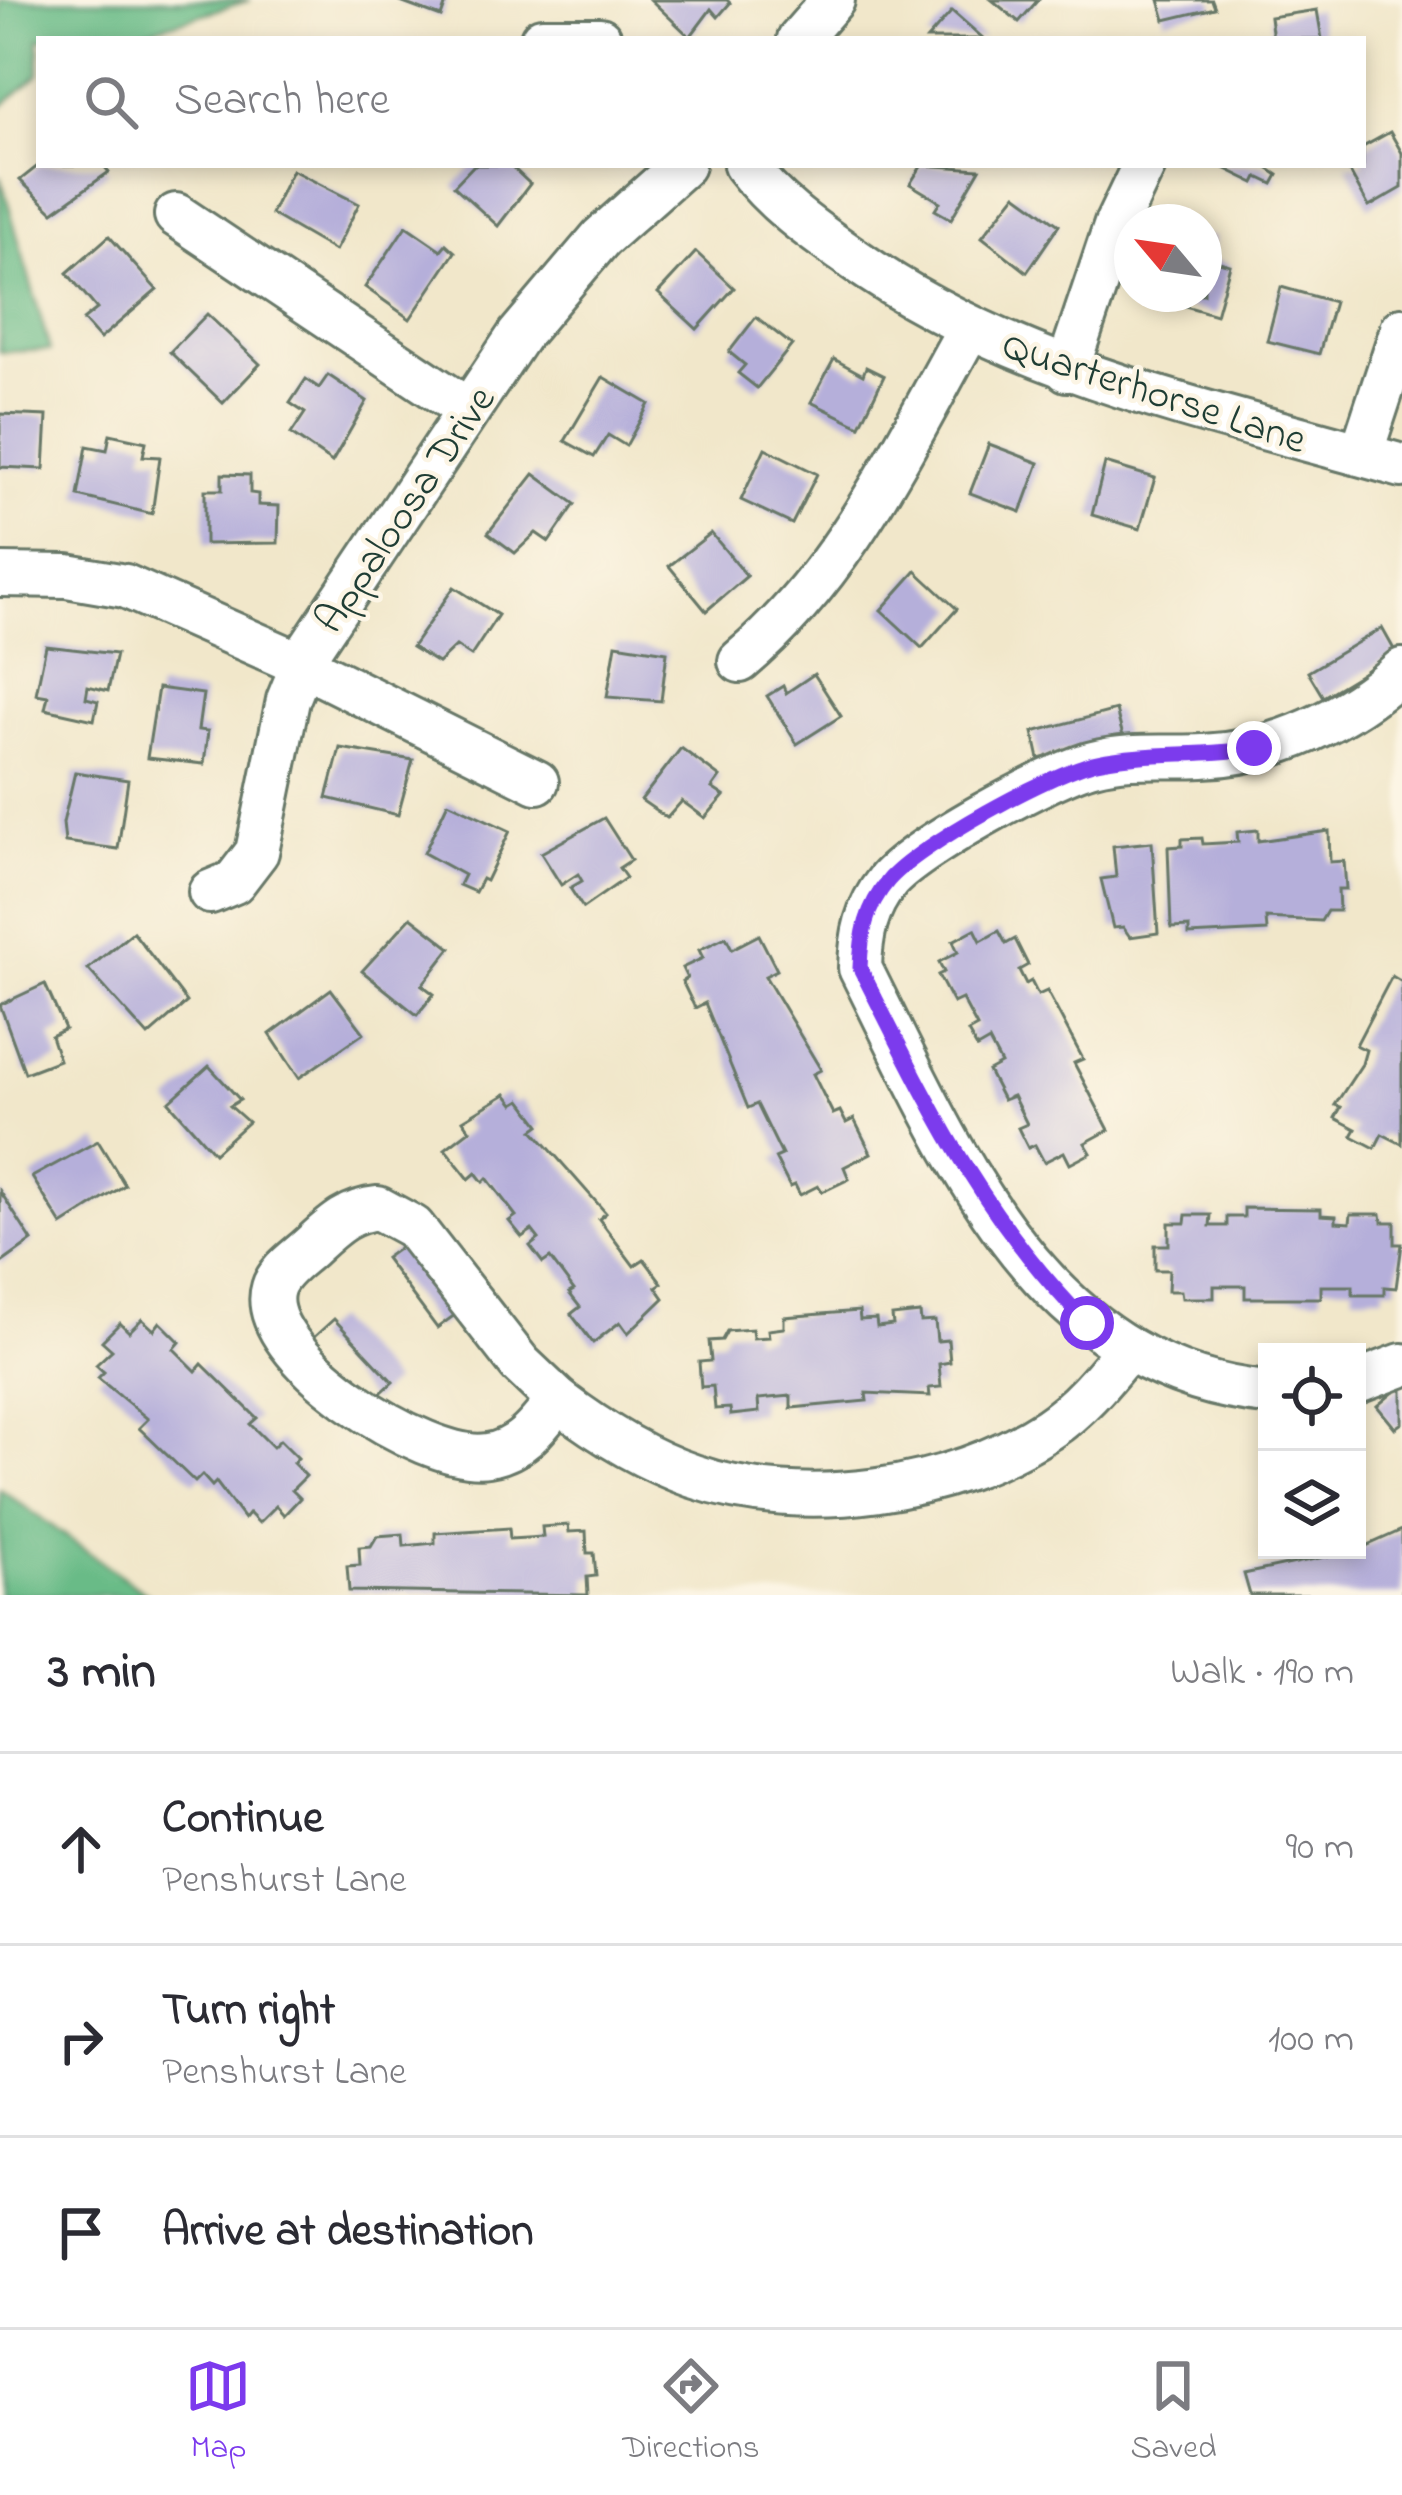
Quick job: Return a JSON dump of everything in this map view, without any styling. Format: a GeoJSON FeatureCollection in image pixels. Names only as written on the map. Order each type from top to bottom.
{"type":"FeatureCollection","features":[{"type":"Feature","properties":{"kind":"street"},"geometry":{"type":"LineString","coordinates":[[802,36],[832,0]]}},
{"type":"Feature","properties":{"kind":"street","name":"Appaloosa Drive"},"geometry":{"type":"LineString","coordinates":[[210,892],[234,883],[257,852],[288,700],[301,664],[468,410],[562,279],[680,168]]}},
{"type":"Feature","properties":{"kind":"street","name":"Quarterhorse Lane"},"geometry":{"type":"LineString","coordinates":[[748,168],[798,220],[879,278],[968,329],[1067,370],[1382,460]]}},
{"type":"Feature","properties":{"kind":"street"},"geometry":{"type":"LineString","coordinates":[[1067,370],[1117,224],[1143,168]]}},
{"type":"Feature","properties":{"kind":"street"},"geometry":{"type":"LineString","coordinates":[[176,215],[468,410]]}},
{"type":"Feature","properties":{"kind":"street"},"geometry":{"type":"LineString","coordinates":[[740,661],[819,584],[855,534],[968,329]]}},
{"type":"Feature","properties":{"kind":"street"},"geometry":{"type":"LineString","coordinates":[[1382,460],[1402,329]]}},
{"type":"Feature","properties":{"kind":"street"},"geometry":{"type":"LineString","coordinates":[[0,574],[68,576],[124,586],[301,664],[537,782]]}},
{"type":"Feature","properties":{"kind":"street"},"geometry":{"type":"LineString","coordinates":[[1258,1391],[1179,1376],[1126,1351],[1087,1323],[1036,1270],[952,1150],[860,968],[869,909],[893,875],[1050,777],[1140,755],[1206,756],[1270,744],[1337,718],[1402,670]]}},
{"type":"Feature","properties":{"kind":"street"},"geometry":{"type":"LineString","coordinates":[[558,1400],[535,1430],[514,1446],[463,1456],[433,1448],[388,1428],[313,1368],[278,1322],[272,1288],[281,1273],[344,1216],[379,1208],[397,1214],[520,1364],[558,1400],[613,1439],[697,1478],[808,1494],[864,1490],[966,1468],[1011,1451],[1052,1426],[1096,1388],[1126,1351]]}},
{"type":"Feature","properties":{"kind":"street"},"geometry":{"type":"LineString","coordinates":[[1366,1379],[1402,1365]]}},
{"type":"Feature","properties":{"kind":"green space"},"geometry":{"type":"Polygon","coordinates":[[[0,0],[250,0],[130,36],[36,36],[36,77],[0,108],[0,0]]]}},
{"type":"Feature","properties":{"kind":"green space"},"geometry":{"type":"Polygon","coordinates":[[[0,175],[50,350],[0,352],[0,175]]]}},
{"type":"Feature","properties":{"kind":"green space"},"geometry":{"type":"Polygon","coordinates":[[[0,1489],[148,1595],[0,1595],[0,1489]]]}},
{"type":"Feature","properties":{"kind":"building"},"geometry":{"type":"Polygon","coordinates":[[[395,0],[447,0],[441,17],[395,0]]]}},
{"type":"Feature","properties":{"kind":"building"},"geometry":{"type":"Polygon","coordinates":[[[651,0],[730,3],[718,17],[711,9],[689,36],[651,0]]]}},
{"type":"Feature","properties":{"kind":"building"},"geometry":{"type":"Polygon","coordinates":[[[992,0],[1038,0],[1019,22],[992,0]]]}},
{"type":"Feature","properties":{"kind":"building"},"geometry":{"type":"Polygon","coordinates":[[[1159,0],[1212,0],[1215,8],[1165,20],[1159,0]]]}},
{"type":"Feature","properties":{"kind":"building"},"geometry":{"type":"Polygon","coordinates":[[[1317,10],[1321,36],[1273,36],[1270,17],[1317,10]]]}},
{"type":"Feature","properties":{"kind":"building"},"geometry":{"type":"Polygon","coordinates":[[[952,11],[981,36],[930,36],[952,11]]]}},
{"type":"Feature","properties":{"kind":"building"},"geometry":{"type":"Polygon","coordinates":[[[1390,132],[1402,153],[1402,188],[1369,207],[1348,168],[1366,168],[1366,145],[1390,132]]]}},
{"type":"Feature","properties":{"kind":"building"},"geometry":{"type":"Polygon","coordinates":[[[36,167],[106,168],[109,172],[53,212],[20,180],[36,167]]]}},
{"type":"Feature","properties":{"kind":"building"},"geometry":{"type":"Polygon","coordinates":[[[471,168],[513,168],[530,184],[498,226],[454,186],[471,168]]]}},
{"type":"Feature","properties":{"kind":"building"},"geometry":{"type":"Polygon","coordinates":[[[920,168],[980,169],[951,219],[935,210],[940,202],[910,184],[920,168]]]}},
{"type":"Feature","properties":{"kind":"building"},"geometry":{"type":"Polygon","coordinates":[[[1224,168],[1268,168],[1278,175],[1273,184],[1258,177],[1255,183],[1224,168]]]}},
{"type":"Feature","properties":{"kind":"building"},"geometry":{"type":"Polygon","coordinates":[[[292,170],[359,204],[335,251],[271,214],[292,170]]]}},
{"type":"Feature","properties":{"kind":"building"},"geometry":{"type":"Polygon","coordinates":[[[1016,194],[1059,225],[1027,272],[982,237],[1016,194]]]}},
{"type":"Feature","properties":{"kind":"building"},"geometry":{"type":"Polygon","coordinates":[[[406,226],[441,250],[446,244],[455,252],[410,319],[365,287],[406,226]]]}},
{"type":"Feature","properties":{"kind":"building"},"geometry":{"type":"Polygon","coordinates":[[[109,236],[157,290],[100,339],[83,320],[97,309],[67,273],[109,236]]]}},
{"type":"Feature","properties":{"kind":"building"},"geometry":{"type":"Polygon","coordinates":[[[696,252],[734,288],[697,329],[658,293],[696,252]]]}},
{"type":"Feature","properties":{"kind":"building"},"geometry":{"type":"Polygon","coordinates":[[[1222,263],[1230,265],[1222,294],[1222,263]]]}},
{"type":"Feature","properties":{"kind":"building"},"geometry":{"type":"Polygon","coordinates":[[[1281,287],[1334,302],[1319,354],[1267,341],[1281,287]]]}},
{"type":"Feature","properties":{"kind":"building"},"geometry":{"type":"Polygon","coordinates":[[[207,314],[260,364],[223,403],[170,352],[207,314]]]}},
{"type":"Feature","properties":{"kind":"building"},"geometry":{"type":"Polygon","coordinates":[[[756,317],[792,345],[757,388],[738,373],[745,365],[729,352],[756,317]]]}},
{"type":"Feature","properties":{"kind":"building"},"geometry":{"type":"Polygon","coordinates":[[[834,359],[863,375],[866,367],[884,376],[860,426],[811,402],[834,359]]]}},
{"type":"Feature","properties":{"kind":"building"},"geometry":{"type":"Polygon","coordinates":[[[328,375],[367,401],[332,462],[291,434],[305,413],[290,403],[306,379],[319,388],[328,375]]]}},
{"type":"Feature","properties":{"kind":"building"},"geometry":{"type":"Polygon","coordinates":[[[603,377],[649,404],[626,446],[608,435],[594,457],[565,441],[603,377]]]}},
{"type":"Feature","properties":{"kind":"building"},"geometry":{"type":"Polygon","coordinates":[[[0,414],[47,416],[44,469],[0,467],[0,414]]]}},
{"type":"Feature","properties":{"kind":"building"},"geometry":{"type":"Polygon","coordinates":[[[110,434],[146,442],[143,456],[160,457],[152,514],[78,496],[87,446],[107,450],[110,434]]]}},
{"type":"Feature","properties":{"kind":"building"},"geometry":{"type":"Polygon","coordinates":[[[989,444],[1039,463],[1021,512],[970,493],[989,444]]]}},
{"type":"Feature","properties":{"kind":"building"},"geometry":{"type":"Polygon","coordinates":[[[765,448],[817,474],[792,524],[741,500],[765,448]]]}},
{"type":"Feature","properties":{"kind":"building"},"geometry":{"type":"Polygon","coordinates":[[[1105,463],[1155,478],[1140,529],[1092,515],[1105,463]]]}},
{"type":"Feature","properties":{"kind":"building"},"geometry":{"type":"Polygon","coordinates":[[[222,474],[250,475],[250,493],[258,494],[258,505],[279,506],[278,543],[205,544],[205,490],[222,490],[222,474]]]}},
{"type":"Feature","properties":{"kind":"building"},"geometry":{"type":"Polygon","coordinates":[[[534,474],[575,504],[549,542],[536,533],[515,553],[488,533],[534,474]]]}},
{"type":"Feature","properties":{"kind":"building"},"geometry":{"type":"Polygon","coordinates":[[[711,533],[747,576],[706,611],[669,566],[711,533]]]}},
{"type":"Feature","properties":{"kind":"building"},"geometry":{"type":"Polygon","coordinates":[[[916,571],[957,609],[922,648],[881,610],[916,571]]]}},
{"type":"Feature","properties":{"kind":"building"},"geometry":{"type":"Polygon","coordinates":[[[454,587],[498,615],[471,656],[456,646],[438,663],[412,647],[454,587]]]}},
{"type":"Feature","properties":{"kind":"building"},"geometry":{"type":"Polygon","coordinates":[[[1382,628],[1396,653],[1323,697],[1308,672],[1382,628]]]}},
{"type":"Feature","properties":{"kind":"building"},"geometry":{"type":"Polygon","coordinates":[[[616,644],[667,652],[661,701],[607,697],[616,644]]]}},
{"type":"Feature","properties":{"kind":"building"},"geometry":{"type":"Polygon","coordinates":[[[46,646],[116,654],[108,691],[88,686],[86,698],[98,701],[94,720],[45,709],[48,696],[36,694],[46,646]]]}},
{"type":"Feature","properties":{"kind":"building"},"geometry":{"type":"Polygon","coordinates":[[[814,674],[841,716],[797,744],[767,696],[783,686],[786,693],[814,674]]]}},
{"type":"Feature","properties":{"kind":"building"},"geometry":{"type":"Polygon","coordinates":[[[158,688],[203,694],[198,730],[208,731],[204,764],[147,758],[158,688]]]}},
{"type":"Feature","properties":{"kind":"building"},"geometry":{"type":"Polygon","coordinates":[[[1116,710],[1123,736],[1039,759],[1033,732],[1116,710]]]}},
{"type":"Feature","properties":{"kind":"building"},"geometry":{"type":"Polygon","coordinates":[[[340,748],[413,760],[398,815],[327,798],[340,748]]]}},
{"type":"Feature","properties":{"kind":"building"},"geometry":{"type":"Polygon","coordinates":[[[681,748],[720,777],[712,788],[724,796],[705,818],[682,801],[667,818],[641,800],[681,748]]]}},
{"type":"Feature","properties":{"kind":"building"},"geometry":{"type":"Polygon","coordinates":[[[75,772],[128,780],[118,849],[65,842],[63,823],[75,772]]]}},
{"type":"Feature","properties":{"kind":"building"},"geometry":{"type":"Polygon","coordinates":[[[448,802],[510,831],[486,881],[482,879],[475,892],[459,885],[464,875],[424,853],[448,802]]]}},
{"type":"Feature","properties":{"kind":"building"},"geometry":{"type":"Polygon","coordinates":[[[604,818],[631,860],[619,868],[626,878],[583,908],[570,888],[582,881],[578,874],[561,885],[541,853],[604,818]]]}},
{"type":"Feature","properties":{"kind":"building"},"geometry":{"type":"Polygon","coordinates":[[[1258,830],[1258,841],[1329,831],[1330,862],[1344,861],[1346,889],[1338,889],[1339,911],[1327,911],[1321,921],[1266,918],[1267,931],[1189,935],[1189,927],[1171,928],[1168,847],[1182,846],[1182,839],[1202,838],[1203,844],[1238,842],[1237,832],[1258,830]]]}},
{"type":"Feature","properties":{"kind":"building"},"geometry":{"type":"Polygon","coordinates":[[[1152,842],[1158,933],[1130,937],[1123,927],[1113,928],[1101,879],[1116,877],[1113,846],[1152,842]]]}},
{"type":"Feature","properties":{"kind":"building"},"geometry":{"type":"Polygon","coordinates":[[[411,917],[451,948],[422,985],[434,994],[417,1015],[362,971],[411,917]]]}},
{"type":"Feature","properties":{"kind":"building"},"geometry":{"type":"Polygon","coordinates":[[[975,929],[981,941],[999,931],[1006,944],[1015,939],[1028,965],[1019,970],[1026,984],[1031,981],[1038,995],[1047,991],[1083,1059],[1074,1063],[1109,1130],[1085,1143],[1091,1153],[1070,1164],[1064,1152],[1044,1162],[1035,1145],[1028,1148],[1018,1128],[1027,1124],[1013,1096],[1003,1100],[988,1071],[1001,1064],[989,1041],[977,1048],[968,1032],[977,1027],[962,999],[953,1003],[938,975],[944,972],[939,962],[958,952],[953,941],[975,929]]]}},
{"type":"Feature","properties":{"kind":"building"},"geometry":{"type":"Polygon","coordinates":[[[133,932],[187,1002],[148,1036],[88,969],[133,932]]]}},
{"type":"Feature","properties":{"kind":"building"},"geometry":{"type":"Polygon","coordinates":[[[759,935],[777,970],[765,976],[821,1070],[813,1074],[833,1114],[840,1111],[846,1123],[854,1119],[871,1153],[844,1167],[849,1179],[822,1192],[818,1186],[800,1195],[795,1185],[790,1187],[775,1158],[782,1155],[757,1104],[748,1108],[705,1003],[695,1008],[682,981],[687,978],[682,968],[703,958],[699,950],[726,937],[732,949],[759,935]]]}},
{"type":"Feature","properties":{"kind":"building"},"geometry":{"type":"Polygon","coordinates":[[[1392,976],[1402,982],[1402,1144],[1382,1134],[1375,1148],[1352,1136],[1356,1129],[1335,1118],[1341,1107],[1335,1105],[1362,1064],[1366,1050],[1356,1045],[1392,976]]]}},
{"type":"Feature","properties":{"kind":"building"},"geometry":{"type":"Polygon","coordinates":[[[45,984],[65,1029],[51,1036],[59,1060],[25,1073],[0,1005],[45,984]]]}},
{"type":"Feature","properties":{"kind":"building"},"geometry":{"type":"Polygon","coordinates":[[[331,989],[364,1033],[299,1078],[270,1034],[331,989]]]}},
{"type":"Feature","properties":{"kind":"building"},"geometry":{"type":"Polygon","coordinates":[[[209,1066],[240,1100],[230,1106],[248,1122],[214,1153],[169,1102],[209,1066]]]}},
{"type":"Feature","properties":{"kind":"building"},"geometry":{"type":"Polygon","coordinates":[[[506,1094],[514,1104],[521,1100],[540,1125],[533,1130],[606,1213],[599,1219],[634,1266],[644,1259],[662,1283],[656,1287],[664,1298],[628,1333],[620,1322],[593,1343],[571,1314],[580,1307],[569,1293],[574,1290],[550,1258],[543,1263],[530,1246],[539,1239],[532,1230],[522,1237],[509,1221],[516,1216],[487,1178],[483,1182],[476,1173],[469,1179],[445,1149],[470,1130],[463,1120],[506,1094]]]}},
{"type":"Feature","properties":{"kind":"building"},"geometry":{"type":"Polygon","coordinates":[[[98,1141],[125,1185],[62,1225],[32,1177],[98,1141]]]}},
{"type":"Feature","properties":{"kind":"building"},"geometry":{"type":"Polygon","coordinates":[[[0,1191],[32,1241],[0,1264],[0,1191]]]}},
{"type":"Feature","properties":{"kind":"building"},"geometry":{"type":"Polygon","coordinates":[[[1244,1208],[1321,1209],[1321,1215],[1350,1223],[1351,1214],[1381,1214],[1382,1222],[1395,1222],[1395,1244],[1402,1244],[1396,1288],[1384,1287],[1384,1295],[1353,1295],[1353,1286],[1321,1286],[1321,1298],[1245,1298],[1245,1286],[1214,1286],[1214,1298],[1182,1298],[1181,1291],[1168,1291],[1169,1270],[1155,1270],[1155,1245],[1169,1245],[1169,1223],[1185,1223],[1186,1215],[1211,1215],[1210,1226],[1227,1226],[1227,1217],[1244,1217],[1244,1208]]]}},
{"type":"Feature","properties":{"kind":"building"},"geometry":{"type":"Polygon","coordinates":[[[406,1243],[459,1312],[437,1328],[385,1258],[406,1243]]]}},
{"type":"Feature","properties":{"kind":"building"},"geometry":{"type":"Polygon","coordinates":[[[859,1311],[860,1320],[876,1319],[877,1327],[893,1325],[892,1316],[920,1313],[921,1322],[935,1321],[937,1341],[948,1340],[950,1362],[939,1364],[941,1387],[929,1388],[930,1396],[866,1393],[867,1401],[791,1408],[791,1396],[758,1399],[759,1412],[731,1415],[730,1408],[715,1409],[713,1386],[701,1387],[699,1362],[711,1361],[709,1341],[722,1340],[727,1331],[752,1329],[753,1338],[769,1337],[768,1330],[784,1328],[784,1317],[859,1311]]]}},
{"type":"Feature","properties":{"kind":"building"},"geometry":{"type":"Polygon","coordinates":[[[142,1319],[154,1330],[160,1322],[180,1342],[174,1349],[196,1371],[202,1364],[257,1418],[250,1424],[273,1447],[280,1440],[298,1458],[293,1463],[306,1476],[292,1490],[300,1498],[284,1515],[276,1506],[259,1523],[249,1513],[244,1519],[216,1482],[212,1486],[202,1475],[195,1482],[139,1428],[148,1419],[98,1378],[104,1372],[96,1365],[112,1350],[102,1341],[120,1323],[129,1332],[142,1319]]]}},
{"type":"Feature","properties":{"kind":"building"},"geometry":{"type":"Polygon","coordinates":[[[334,1319],[393,1382],[372,1401],[313,1338],[334,1319]]]}},
{"type":"Feature","properties":{"kind":"building"},"geometry":{"type":"Polygon","coordinates":[[[1402,1385],[1402,1423],[1395,1428],[1377,1406],[1402,1385]]]}},
{"type":"Feature","properties":{"kind":"building"},"geometry":{"type":"Polygon","coordinates":[[[568,1525],[569,1532],[586,1531],[587,1553],[594,1553],[596,1576],[587,1577],[588,1595],[349,1591],[347,1566],[360,1565],[359,1547],[371,1546],[377,1536],[403,1534],[404,1546],[435,1543],[435,1533],[509,1528],[510,1539],[543,1537],[542,1527],[568,1525]]]}},
{"type":"Feature","properties":{"kind":"building"},"geometry":{"type":"Polygon","coordinates":[[[1402,1530],[1402,1595],[1250,1595],[1244,1574],[1315,1559],[1366,1559],[1366,1546],[1402,1530]]]}},
{"type":"Feature","properties":{"kind":"route"},"geometry":{"type":"LineString","coordinates":[[1087,1323],[991,1213],[952,1150],[860,968],[869,909],[893,875],[1050,777],[1140,755],[1206,756],[1254,748]]}}]}
